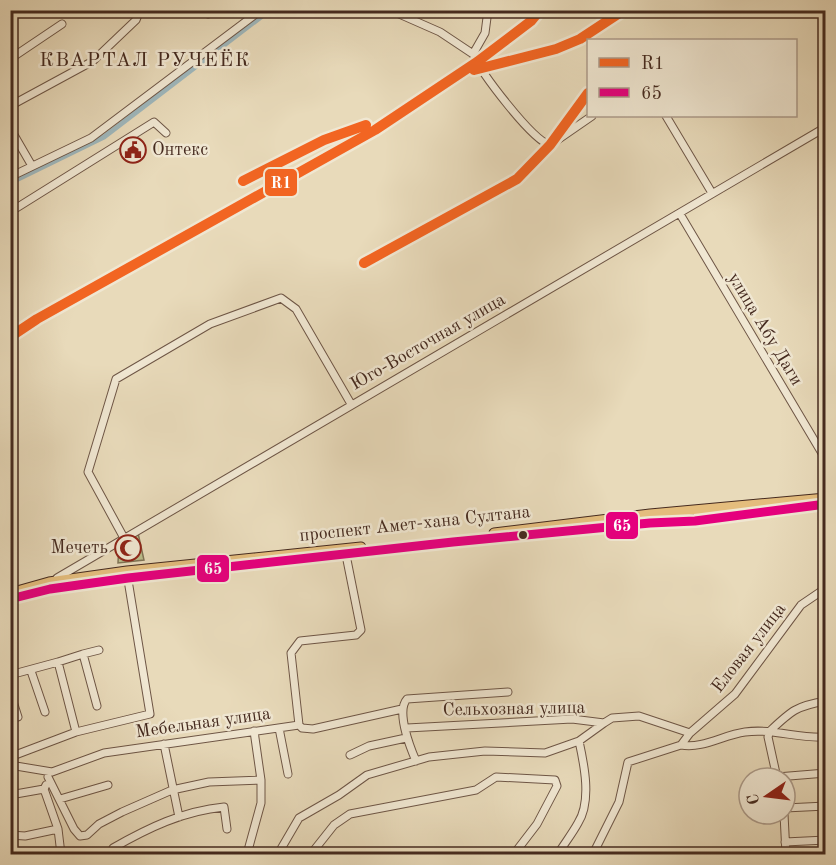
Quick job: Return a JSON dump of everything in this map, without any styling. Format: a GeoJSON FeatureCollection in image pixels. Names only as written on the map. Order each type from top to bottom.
{"type":"FeatureCollection","features":[{"type":"Feature","properties":{"kind":"main road","name":"проспект Амет-хана Султана"},"geometry":{"type":"LineString","coordinates":[[10,592],[127,575],[346,552],[650,514],[825,498]]}},
{"type":"Feature","properties":{"kind":"main road"},"geometry":{"type":"LineString","coordinates":[[346,552],[650,523],[695,521],[825,504]]}},
{"type":"Feature","properties":{"kind":"main road"},"geometry":{"type":"LineString","coordinates":[[10,599],[53,585]]}},
{"type":"Feature","properties":{"kind":"street"},"geometry":{"type":"LineString","coordinates":[[10,106],[93,61],[136,20],[140,10]]}},
{"type":"Feature","properties":{"kind":"street"},"geometry":{"type":"LineString","coordinates":[[10,177],[91,138],[261,10]]}},
{"type":"Feature","properties":{"kind":"street"},"geometry":{"type":"LineString","coordinates":[[390,10],[392,14],[402,15],[440,32],[473,54],[485,77],[545,144],[555,144],[591,117]]}},
{"type":"Feature","properties":{"kind":"street"},"geometry":{"type":"LineString","coordinates":[[473,54],[488,24],[488,10]]}},
{"type":"Feature","properties":{"kind":"street"},"geometry":{"type":"LineString","coordinates":[[10,59],[62,24]]}},
{"type":"Feature","properties":{"kind":"street"},"geometry":{"type":"LineString","coordinates":[[667,117],[712,193]]}},
{"type":"Feature","properties":{"kind":"street"},"geometry":{"type":"LineString","coordinates":[[10,212],[154,122],[166,133]]}},
{"type":"Feature","properties":{"kind":"street","name":"Юго-Восточная улица"},"geometry":{"type":"LineString","coordinates":[[53,585],[124,538],[825,127]]}},
{"type":"Feature","properties":{"kind":"street"},"geometry":{"type":"LineString","coordinates":[[10,128],[13,139],[33,166]]}},
{"type":"Feature","properties":{"kind":"street","name":"улица Абу Даги"},"geometry":{"type":"LineString","coordinates":[[680,214],[825,460]]}},
{"type":"Feature","properties":{"kind":"street"},"geometry":{"type":"LineString","coordinates":[[124,538],[88,472],[116,380],[210,324],[281,298],[296,309],[351,404]]}},
{"type":"Feature","properties":{"kind":"street"},"geometry":{"type":"LineString","coordinates":[[298,725],[291,653],[300,641],[356,634],[361,630],[346,552]]}},
{"type":"Feature","properties":{"kind":"street"},"geometry":{"type":"LineString","coordinates":[[10,757],[76,732],[150,714],[127,575]]}},
{"type":"Feature","properties":{"kind":"street","name":"Еловая улица"},"geometry":{"type":"LineString","coordinates":[[681,745],[690,733],[735,694],[801,606],[825,588]]}},
{"type":"Feature","properties":{"kind":"street"},"geometry":{"type":"LineString","coordinates":[[10,675],[31,671],[99,650]]}},
{"type":"Feature","properties":{"kind":"street"},"geometry":{"type":"LineString","coordinates":[[83,654],[97,706]]}},
{"type":"Feature","properties":{"kind":"street"},"geometry":{"type":"LineString","coordinates":[[58,662],[76,732]]}},
{"type":"Feature","properties":{"kind":"street"},"geometry":{"type":"LineString","coordinates":[[31,671],[45,712]]}},
{"type":"Feature","properties":{"kind":"street"},"geometry":{"type":"LineString","coordinates":[[10,692],[18,717]]}},
{"type":"Feature","properties":{"kind":"street","name":"Мебельная улица"},"geometry":{"type":"LineString","coordinates":[[10,765],[50,774],[104,753],[298,725],[302,728],[313,729],[402,709],[407,699],[508,692]]}},
{"type":"Feature","properties":{"kind":"street"},"geometry":{"type":"LineString","coordinates":[[775,766],[768,737],[770,731],[790,711],[799,706],[825,701]]}},
{"type":"Feature","properties":{"kind":"street"},"geometry":{"type":"LineString","coordinates":[[402,709],[406,738],[416,761]]}},
{"type":"Feature","properties":{"kind":"street","name":"Сельхозная улица"},"geometry":{"type":"LineString","coordinates":[[406,728],[572,719],[604,723],[612,718],[639,716],[690,733]]}},
{"type":"Feature","properties":{"kind":"street"},"geometry":{"type":"LineString","coordinates":[[278,855],[299,818],[339,795],[367,775],[429,756],[485,752],[545,753],[579,741],[604,723]]}},
{"type":"Feature","properties":{"kind":"street"},"geometry":{"type":"LineString","coordinates":[[279,728],[288,774]]}},
{"type":"Feature","properties":{"kind":"street"},"geometry":{"type":"LineString","coordinates":[[247,855],[261,803],[261,780],[254,731]]}},
{"type":"Feature","properties":{"kind":"street"},"geometry":{"type":"LineString","coordinates":[[593,855],[619,802],[628,762],[681,745],[694,747],[744,732],[770,731],[805,739],[825,737]]}},
{"type":"Feature","properties":{"kind":"street"},"geometry":{"type":"LineString","coordinates":[[350,755],[369,746],[406,738]]}},
{"type":"Feature","properties":{"kind":"street"},"geometry":{"type":"LineString","coordinates":[[558,855],[579,823],[582,812],[587,774],[579,741]]}},
{"type":"Feature","properties":{"kind":"street"},"geometry":{"type":"LineString","coordinates":[[164,744],[179,817]]}},
{"type":"Feature","properties":{"kind":"street"},"geometry":{"type":"LineString","coordinates":[[797,775],[825,773]]}},
{"type":"Feature","properties":{"kind":"street"},"geometry":{"type":"LineString","coordinates":[[50,774],[74,829],[80,836],[122,812],[172,790],[209,782],[261,780]]}},
{"type":"Feature","properties":{"kind":"street"},"geometry":{"type":"LineString","coordinates":[[50,774],[44,789],[58,829],[61,855]]}},
{"type":"Feature","properties":{"kind":"street"},"geometry":{"type":"LineString","coordinates":[[311,855],[334,825],[350,814],[476,790],[496,777],[555,780],[557,786],[537,824],[514,855]]}},
{"type":"Feature","properties":{"kind":"street"},"geometry":{"type":"LineString","coordinates":[[60,799],[108,785]]}},
{"type":"Feature","properties":{"kind":"street"},"geometry":{"type":"LineString","coordinates":[[10,795],[44,789]]}},
{"type":"Feature","properties":{"kind":"street"},"geometry":{"type":"LineString","coordinates":[[797,807],[825,806]]}},
{"type":"Feature","properties":{"kind":"street"},"geometry":{"type":"LineString","coordinates":[[113,848],[152,825],[200,809],[224,807],[227,829]]}},
{"type":"Feature","properties":{"kind":"street"},"geometry":{"type":"LineString","coordinates":[[784,826],[786,855]]}},
{"type":"Feature","properties":{"kind":"street"},"geometry":{"type":"LineString","coordinates":[[10,835],[25,836],[58,829]]}},
{"type":"Feature","properties":{"kind":"street"},"geometry":{"type":"LineString","coordinates":[[785,842],[825,840]]}},
{"type":"Feature","properties":{"kind":"green space"},"geometry":{"type":"Polygon","coordinates":[[[138,533],[144,560],[118,563],[119,544],[138,533]]]}},
{"type":"Feature","properties":{"kind":"waterway"},"geometry":{"type":"LineString","coordinates":[[10,183],[104,137],[270,10]]}},
{"type":"Feature","properties":{"kind":"transit line","name":"R1"},"geometry":{"type":"LineString","coordinates":[[10,337],[37,319],[375,130],[477,62],[531,21],[540,10]]}},
{"type":"Feature","properties":{"kind":"transit line","name":"R1"},"geometry":{"type":"LineString","coordinates":[[474,70],[556,49],[580,39],[624,10]]}},
{"type":"Feature","properties":{"kind":"transit line","name":"R1"},"geometry":{"type":"LineString","coordinates":[[364,263],[517,179],[550,145],[587,94]]}},
{"type":"Feature","properties":{"kind":"transit line","name":"R1"},"geometry":{"type":"LineString","coordinates":[[243,181],[324,140],[366,125]]}},
{"type":"Feature","properties":{"kind":"transit line","name":"65"},"geometry":{"type":"LineString","coordinates":[[10,599],[50,589],[128,578],[453,542],[650,523],[695,521],[826,504]]}},
{"type":"Feature","properties":{"kind":"place","name":"Онтекс"},"geometry":{"type":"Point","coordinates":[133,150]}},
{"type":"Feature","properties":{"kind":"place","name":"Мечеть"},"geometry":{"type":"Point","coordinates":[128,548]}},
{"type":"Feature","properties":{"kind":"district","name":"КВАРТАЛ РУЧЕЁК"},"geometry":{"type":"Point","coordinates":[145,61]}}]}
